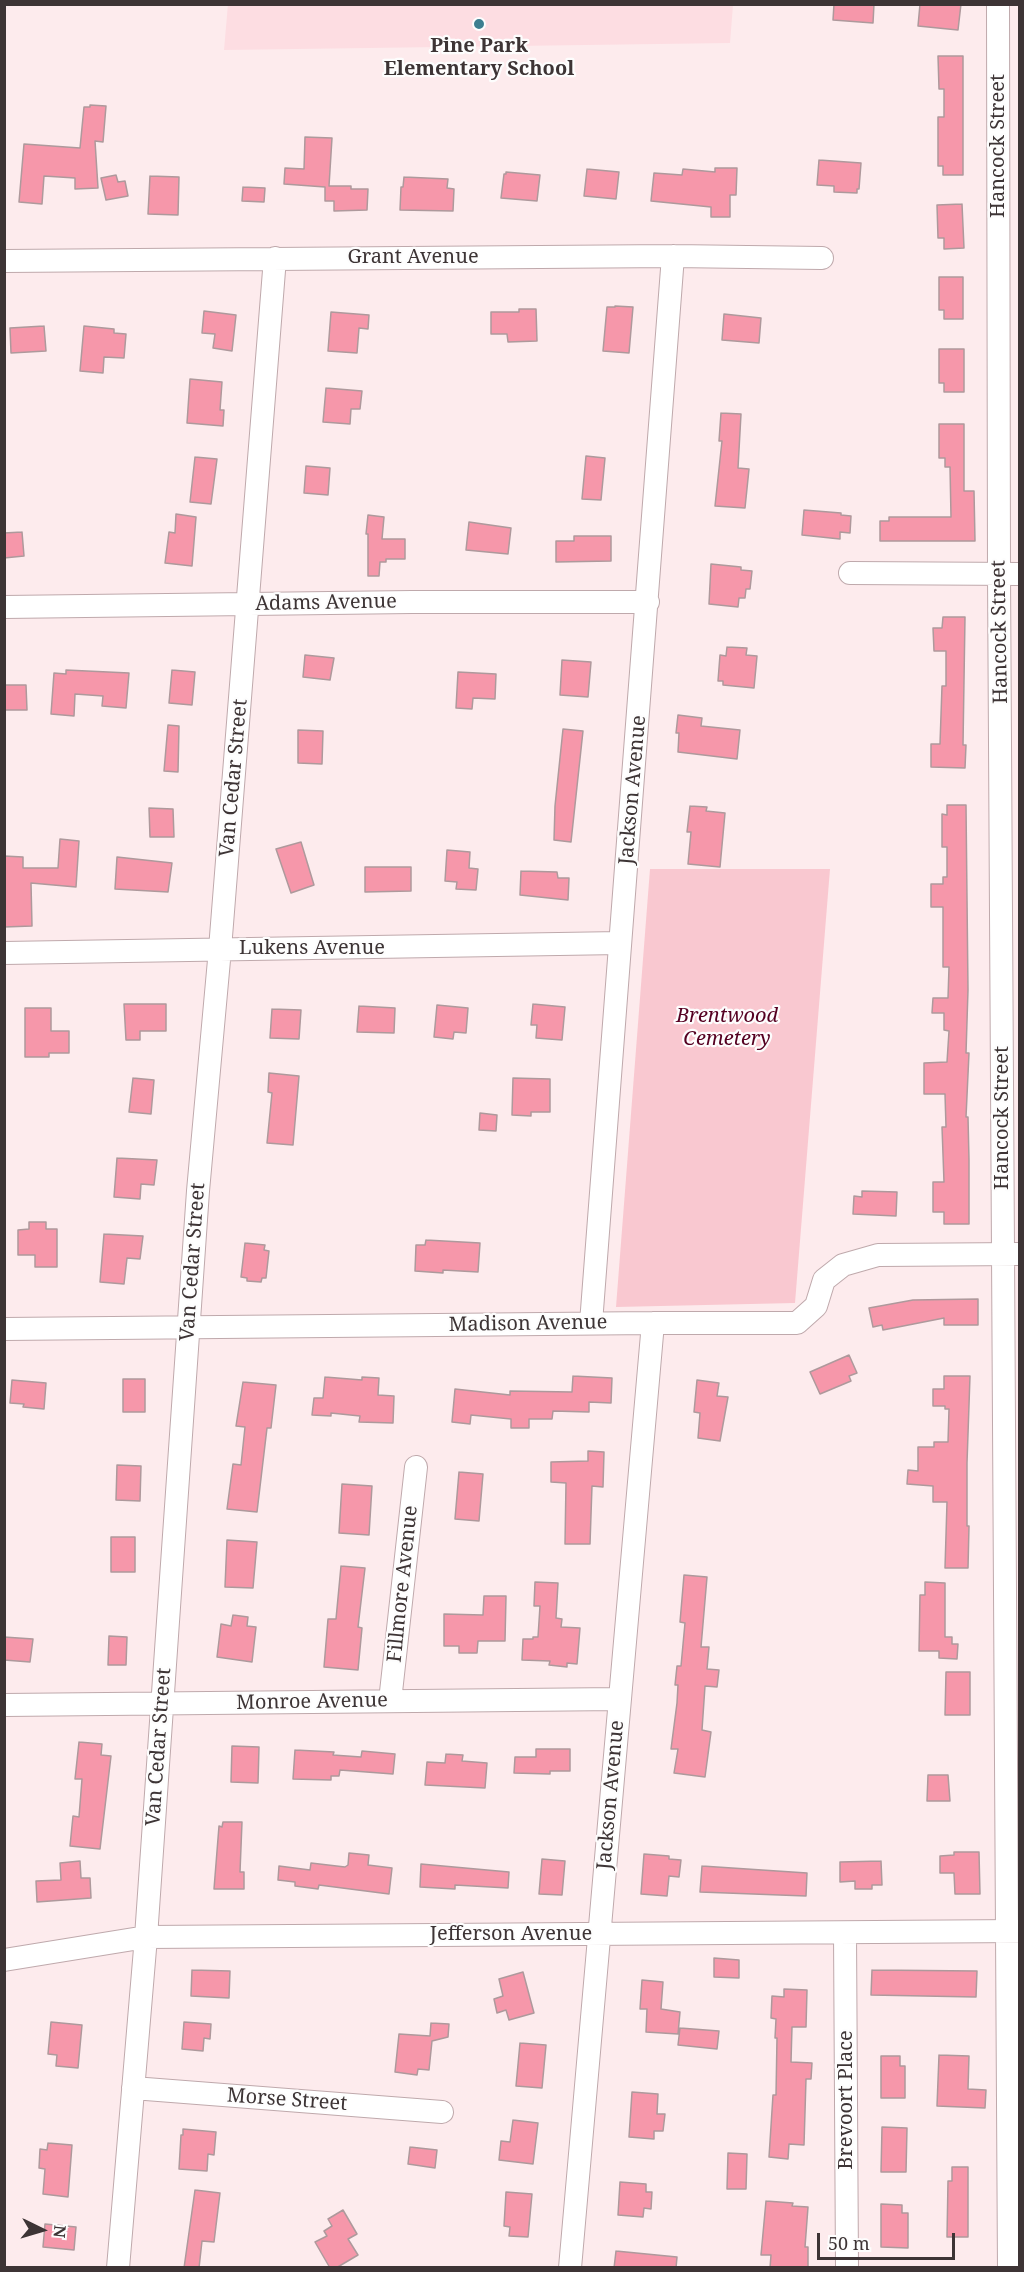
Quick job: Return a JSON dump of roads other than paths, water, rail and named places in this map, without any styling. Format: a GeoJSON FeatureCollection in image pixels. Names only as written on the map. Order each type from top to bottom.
{"type":"FeatureCollection","features":[{"type":"Feature","properties":{"kind":"street","name":"Hancock Street"},"geometry":{"type":"LineString","coordinates":[[998,4],[1009,574],[1013,1931],[1009,2268]]}},
{"type":"Feature","properties":{"kind":"street","name":"Grant Avenue"},"geometry":{"type":"LineString","coordinates":[[4,261],[673,256],[822,258]]}},
{"type":"Feature","properties":{"kind":"street","name":"Jackson Avenue"},"geometry":{"type":"LineString","coordinates":[[591,1323],[673,256]]}},
{"type":"Feature","properties":{"kind":"street","name":"Van Cedar Street"},"geometry":{"type":"LineString","coordinates":[[118,2268],[146,1937],[198,1191],[220,949],[275,258]]}},
{"type":"Feature","properties":{"kind":"street"},"geometry":{"type":"LineString","coordinates":[[850,573],[1009,574]]}},
{"type":"Feature","properties":{"kind":"street","name":"Adams Avenue"},"geometry":{"type":"LineString","coordinates":[[4,607],[648,602]]}},
{"type":"Feature","properties":{"kind":"street","name":"Lukens Avenue"},"geometry":{"type":"LineString","coordinates":[[4,953],[620,943]]}},
{"type":"Feature","properties":{"kind":"street","name":"Madison Avenue"},"geometry":{"type":"LineString","coordinates":[[4,1329],[797,1323],[816,1306],[824,1280],[843,1265],[878,1255],[1011,1254]]}},
{"type":"Feature","properties":{"kind":"street","name":"Jackson Avenue"},"geometry":{"type":"LineString","coordinates":[[570,2268],[653,1323]]}},
{"type":"Feature","properties":{"kind":"street","name":"Fillmore Avenue"},"geometry":{"type":"LineString","coordinates":[[390,1701],[416,1467]]}},
{"type":"Feature","properties":{"kind":"street","name":"Monroe Avenue"},"geometry":{"type":"LineString","coordinates":[[4,1705],[619,1699]]}},
{"type":"Feature","properties":{"kind":"street","name":"Jefferson Avenue"},"geometry":{"type":"LineString","coordinates":[[4,1960],[146,1937],[1013,1931]]}},
{"type":"Feature","properties":{"kind":"street","name":"Brevoort Place"},"geometry":{"type":"LineString","coordinates":[[845,1933],[847,2268]]}},
{"type":"Feature","properties":{"kind":"street","name":"Morse Street"},"geometry":{"type":"LineString","coordinates":[[133,2088],[442,2112]]}},
{"type":"Feature","properties":{"kind":"place","name":"Pine Park Elementary School"},"geometry":{"type":"Point","coordinates":[479,24]}},
{"type":"Feature","properties":{"kind":"park label","name":"Brentwood Cemetery"},"geometry":{"type":"Point","coordinates":[727,1028]}}]}
